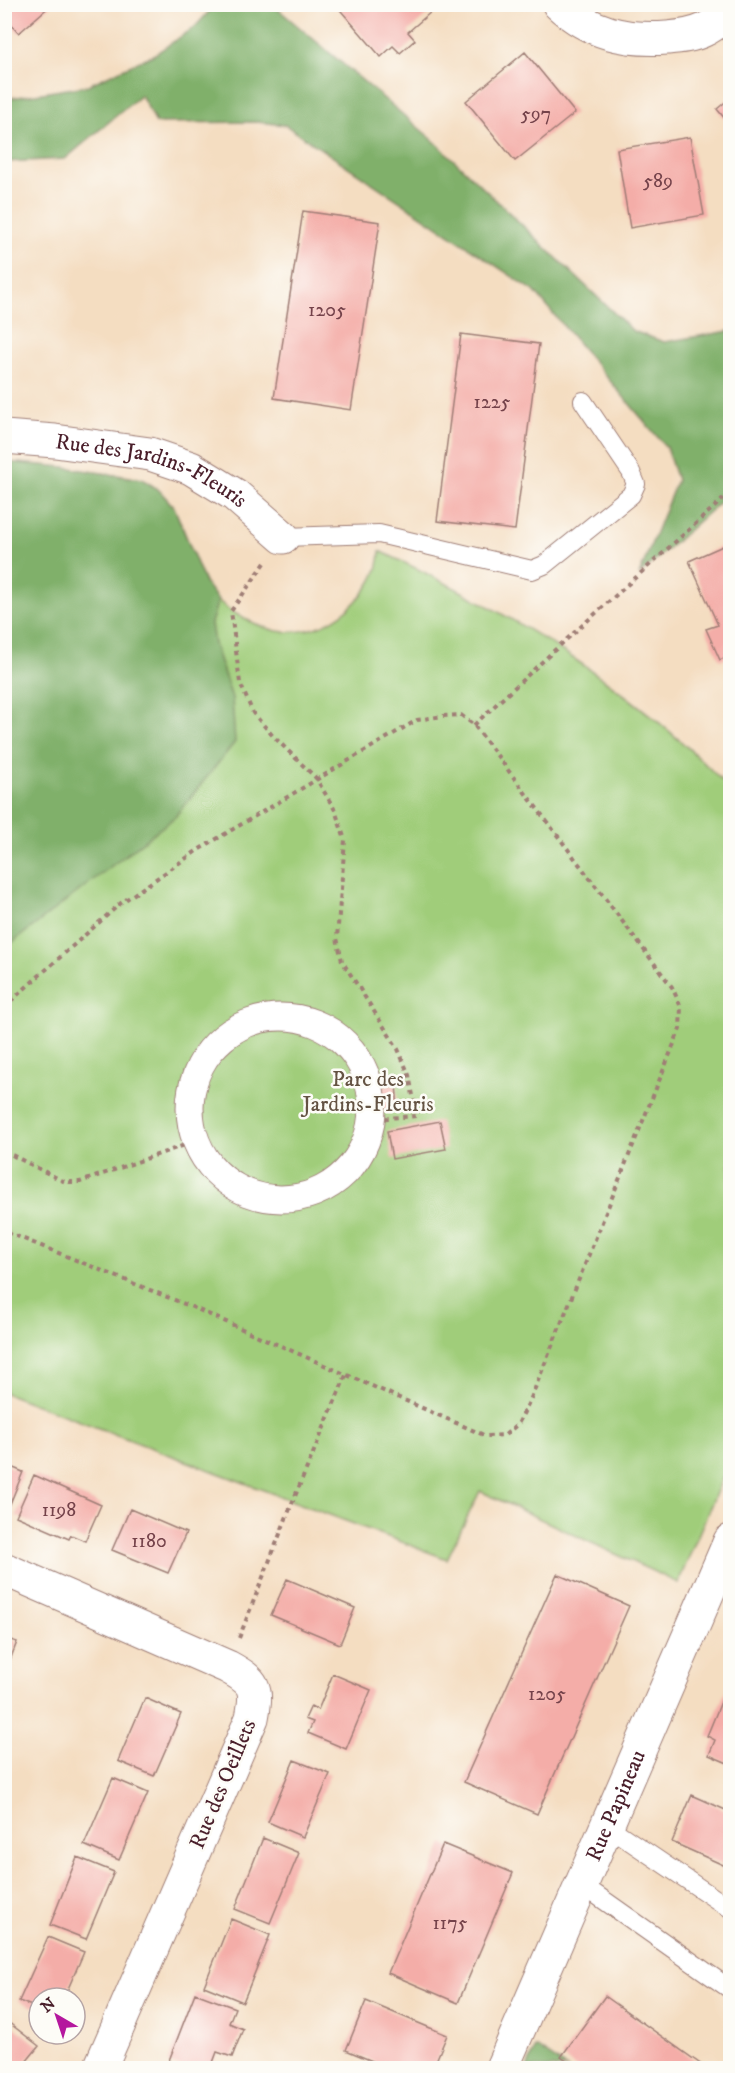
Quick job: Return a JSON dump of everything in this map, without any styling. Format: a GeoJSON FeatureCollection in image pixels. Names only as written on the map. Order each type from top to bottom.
{"type":"FeatureCollection","features":[{"type":"Feature","properties":{"kind":"street"},"geometry":{"type":"LineString","coordinates":[[559,4],[572,16],[592,28],[635,39],[682,37],[703,30],[730,12]]}},
{"type":"Feature","properties":{"kind":"street","name":"Rue des Jardins-Fleuris"},"geometry":{"type":"LineString","coordinates":[[4,437],[56,441],[150,454],[191,468],[235,495],[283,537]]}},
{"type":"Feature","properties":{"kind":"street"},"geometry":{"type":"LineString","coordinates":[[280,1017],[309,1022],[335,1035],[361,1063],[372,1100],[372,1119],[364,1146],[357,1158],[346,1173],[332,1184],[298,1198],[262,1198],[229,1183],[215,1171],[204,1157],[196,1141],[191,1122],[190,1103],[201,1066],[226,1036],[242,1026],[280,1017]]}},
{"type":"Feature","properties":{"kind":"street","name":"Rue Papineau"},"geometry":{"type":"LineString","coordinates":[[502,2068],[730,1541]]}},
{"type":"Feature","properties":{"kind":"street","name":"Rue des Oeillets"},"geometry":{"type":"LineString","coordinates":[[4,1569],[228,1667],[249,1679],[256,1697],[252,1718],[100,2068]]}},
{"type":"Feature","properties":{"kind":"lane"},"geometry":{"type":"LineString","coordinates":[[283,537],[379,534],[532,570],[544,565],[631,495],[636,484],[631,472],[583,401]]}},
{"type":"Feature","properties":{"kind":"lane"},"geometry":{"type":"LineString","coordinates":[[606,1825],[730,1908]]}},
{"type":"Feature","properties":{"kind":"lane"},"geometry":{"type":"LineString","coordinates":[[580,1884],[730,1989]]}},
{"type":"Feature","properties":{"kind":"path"},"geometry":{"type":"LineString","coordinates":[[474,725],[558,646],[730,494]]}},
{"type":"Feature","properties":{"kind":"path"},"geometry":{"type":"LineString","coordinates":[[283,537],[231,611],[234,643],[240,682],[253,713],[316,778],[335,810],[345,840],[337,938],[342,961],[398,1049],[409,1075],[416,1103],[417,1116],[372,1119]]}},
{"type":"Feature","properties":{"kind":"path"},"geometry":{"type":"LineString","coordinates":[[4,1007],[121,903],[198,850],[417,720],[460,715],[474,725],[672,987],[681,1007],[680,1029],[531,1398],[518,1424],[505,1435],[486,1436],[192,1307],[4,1231]]}},
{"type":"Feature","properties":{"kind":"path"},"geometry":{"type":"LineString","coordinates":[[4,1151],[65,1182],[80,1182],[196,1141]]}},
{"type":"Feature","properties":{"kind":"path"},"geometry":{"type":"LineString","coordinates":[[228,1667],[292,1501],[346,1375]]}},
{"type":"Feature","properties":{"kind":"green space"},"geometry":{"type":"Polygon","coordinates":[[[215,5],[273,5],[433,140],[633,331],[664,342],[730,331],[730,493],[639,575],[677,480],[666,447],[534,291],[285,125],[259,122],[156,123],[141,95],[65,159],[5,162],[5,99],[86,86],[155,54],[195,27],[215,5]]]}},
{"type":"Feature","properties":{"kind":"green space","name":"Parc des Jardins-Fleuris"},"geometry":{"type":"Polygon","coordinates":[[[4,462],[127,476],[145,481],[160,492],[171,505],[199,569],[217,599],[243,618],[277,631],[296,632],[315,628],[341,615],[371,583],[378,568],[380,551],[475,599],[566,654],[652,716],[730,789],[730,1460],[678,1583],[480,1491],[447,1559],[5,1393],[4,462]]]}},
{"type":"Feature","properties":{"kind":"green space"},"geometry":{"type":"Polygon","coordinates":[[[5,462],[64,467],[142,479],[159,490],[174,507],[205,583],[218,600],[211,623],[214,644],[232,698],[235,742],[175,817],[5,948],[5,462]]]}},
{"type":"Feature","properties":{"kind":"green space"},"geometry":{"type":"Polygon","coordinates":[[[536,2047],[567,2068],[527,2068],[536,2047]]]}},
{"type":"Feature","properties":{"kind":"building"},"geometry":{"type":"Polygon","coordinates":[[[4,4],[52,4],[19,33],[4,16],[4,4]]]}},
{"type":"Feature","properties":{"kind":"building"},"geometry":{"type":"Polygon","coordinates":[[[335,4],[440,4],[408,32],[415,40],[400,53],[393,46],[381,57],[335,4]]]}},
{"type":"Feature","properties":{"kind":"building"},"geometry":{"type":"Polygon","coordinates":[[[525,52],[575,113],[515,161],[466,101],[525,52]]]}},
{"type":"Feature","properties":{"kind":"building"},"geometry":{"type":"Polygon","coordinates":[[[730,98],[730,125],[717,109],[730,98]]]}},
{"type":"Feature","properties":{"kind":"building"},"geometry":{"type":"Polygon","coordinates":[[[690,137],[704,215],[630,228],[617,149],[690,137]]]}},
{"type":"Feature","properties":{"kind":"building"},"geometry":{"type":"Polygon","coordinates":[[[303,211],[380,222],[351,410],[274,398],[303,211]]]}},
{"type":"Feature","properties":{"kind":"building"},"geometry":{"type":"Polygon","coordinates":[[[461,334],[539,344],[515,530],[437,521],[461,334]]]}},
{"type":"Feature","properties":{"kind":"building"},"geometry":{"type":"Polygon","coordinates":[[[725,545],[730,557],[730,655],[720,660],[706,629],[718,625],[689,561],[725,545]]]}},
{"type":"Feature","properties":{"kind":"building"},"geometry":{"type":"Polygon","coordinates":[[[396,1084],[398,1109],[377,1111],[375,1086],[396,1084]]]}},
{"type":"Feature","properties":{"kind":"building"},"geometry":{"type":"Polygon","coordinates":[[[440,1121],[446,1149],[392,1159],[387,1131],[440,1121]]]}},
{"type":"Feature","properties":{"kind":"building"},"geometry":{"type":"Polygon","coordinates":[[[4,1464],[23,1472],[10,1504],[4,1501],[4,1464]]]}},
{"type":"Feature","properties":{"kind":"building"},"geometry":{"type":"Polygon","coordinates":[[[34,1475],[101,1505],[85,1541],[71,1535],[69,1539],[16,1516],[34,1475]]]}},
{"type":"Feature","properties":{"kind":"building"},"geometry":{"type":"Polygon","coordinates":[[[130,1509],[186,1533],[168,1573],[112,1550],[130,1509]]]}},
{"type":"Feature","properties":{"kind":"building"},"geometry":{"type":"Polygon","coordinates":[[[557,1574],[629,1606],[537,1814],[464,1782],[557,1574]]]}},
{"type":"Feature","properties":{"kind":"building"},"geometry":{"type":"Polygon","coordinates":[[[287,1579],[355,1608],[340,1644],[271,1615],[287,1579]]]}},
{"type":"Feature","properties":{"kind":"building"},"geometry":{"type":"Polygon","coordinates":[[[4,1638],[17,1642],[5,1673],[4,1673],[4,1638]]]}},
{"type":"Feature","properties":{"kind":"building"},"geometry":{"type":"Polygon","coordinates":[[[333,1674],[371,1690],[346,1749],[308,1733],[313,1722],[305,1719],[311,1706],[318,1710],[333,1674]]]}},
{"type":"Feature","properties":{"kind":"building"},"geometry":{"type":"Polygon","coordinates":[[[730,1680],[730,1764],[709,1755],[715,1740],[707,1736],[730,1680]]]}},
{"type":"Feature","properties":{"kind":"building"},"geometry":{"type":"Polygon","coordinates":[[[145,1698],[181,1714],[154,1776],[118,1761],[145,1698]]]}},
{"type":"Feature","properties":{"kind":"building"},"geometry":{"type":"Polygon","coordinates":[[[294,1760],[330,1774],[303,1837],[268,1822],[294,1760]]]}},
{"type":"Feature","properties":{"kind":"building"},"geometry":{"type":"Polygon","coordinates":[[[113,1778],[148,1793],[119,1860],[84,1845],[113,1778]]]}},
{"type":"Feature","properties":{"kind":"building"},"geometry":{"type":"Polygon","coordinates":[[[692,1795],[730,1812],[730,1868],[672,1842],[692,1795]]]}},
{"type":"Feature","properties":{"kind":"building"},"geometry":{"type":"Polygon","coordinates":[[[263,1838],[299,1853],[270,1923],[235,1909],[263,1838]]]}},
{"type":"Feature","properties":{"kind":"building"},"geometry":{"type":"Polygon","coordinates":[[[443,1844],[513,1873],[458,2003],[388,1973],[443,1844]]]}},
{"type":"Feature","properties":{"kind":"building"},"geometry":{"type":"Polygon","coordinates":[[[77,1857],[114,1872],[86,1939],[50,1925],[77,1857]]]}},
{"type":"Feature","properties":{"kind":"building"},"geometry":{"type":"Polygon","coordinates":[[[231,1919],[270,1935],[243,2002],[204,1986],[231,1919]]]}},
{"type":"Feature","properties":{"kind":"building"},"geometry":{"type":"Polygon","coordinates":[[[48,1937],[84,1952],[69,1986],[27,1986],[27,2004],[19,2001],[48,1937]]]}},
{"type":"Feature","properties":{"kind":"building"},"geometry":{"type":"Polygon","coordinates":[[[195,1993],[235,2008],[229,2023],[243,2029],[232,2057],[217,2052],[211,2068],[184,2068],[168,2063],[195,1993]]]}},
{"type":"Feature","properties":{"kind":"building"},"geometry":{"type":"Polygon","coordinates":[[[605,1996],[706,2068],[577,2068],[561,2057],[605,1996]]]}},
{"type":"Feature","properties":{"kind":"building"},"geometry":{"type":"Polygon","coordinates":[[[366,2001],[447,2035],[433,2068],[389,2068],[346,2050],[366,2001]]]}},
{"type":"Feature","properties":{"kind":"building"},"geometry":{"type":"Polygon","coordinates":[[[8,2022],[27,2037],[27,2046],[39,2046],[21,2068],[4,2068],[4,2026],[8,2022]]]}}]}
